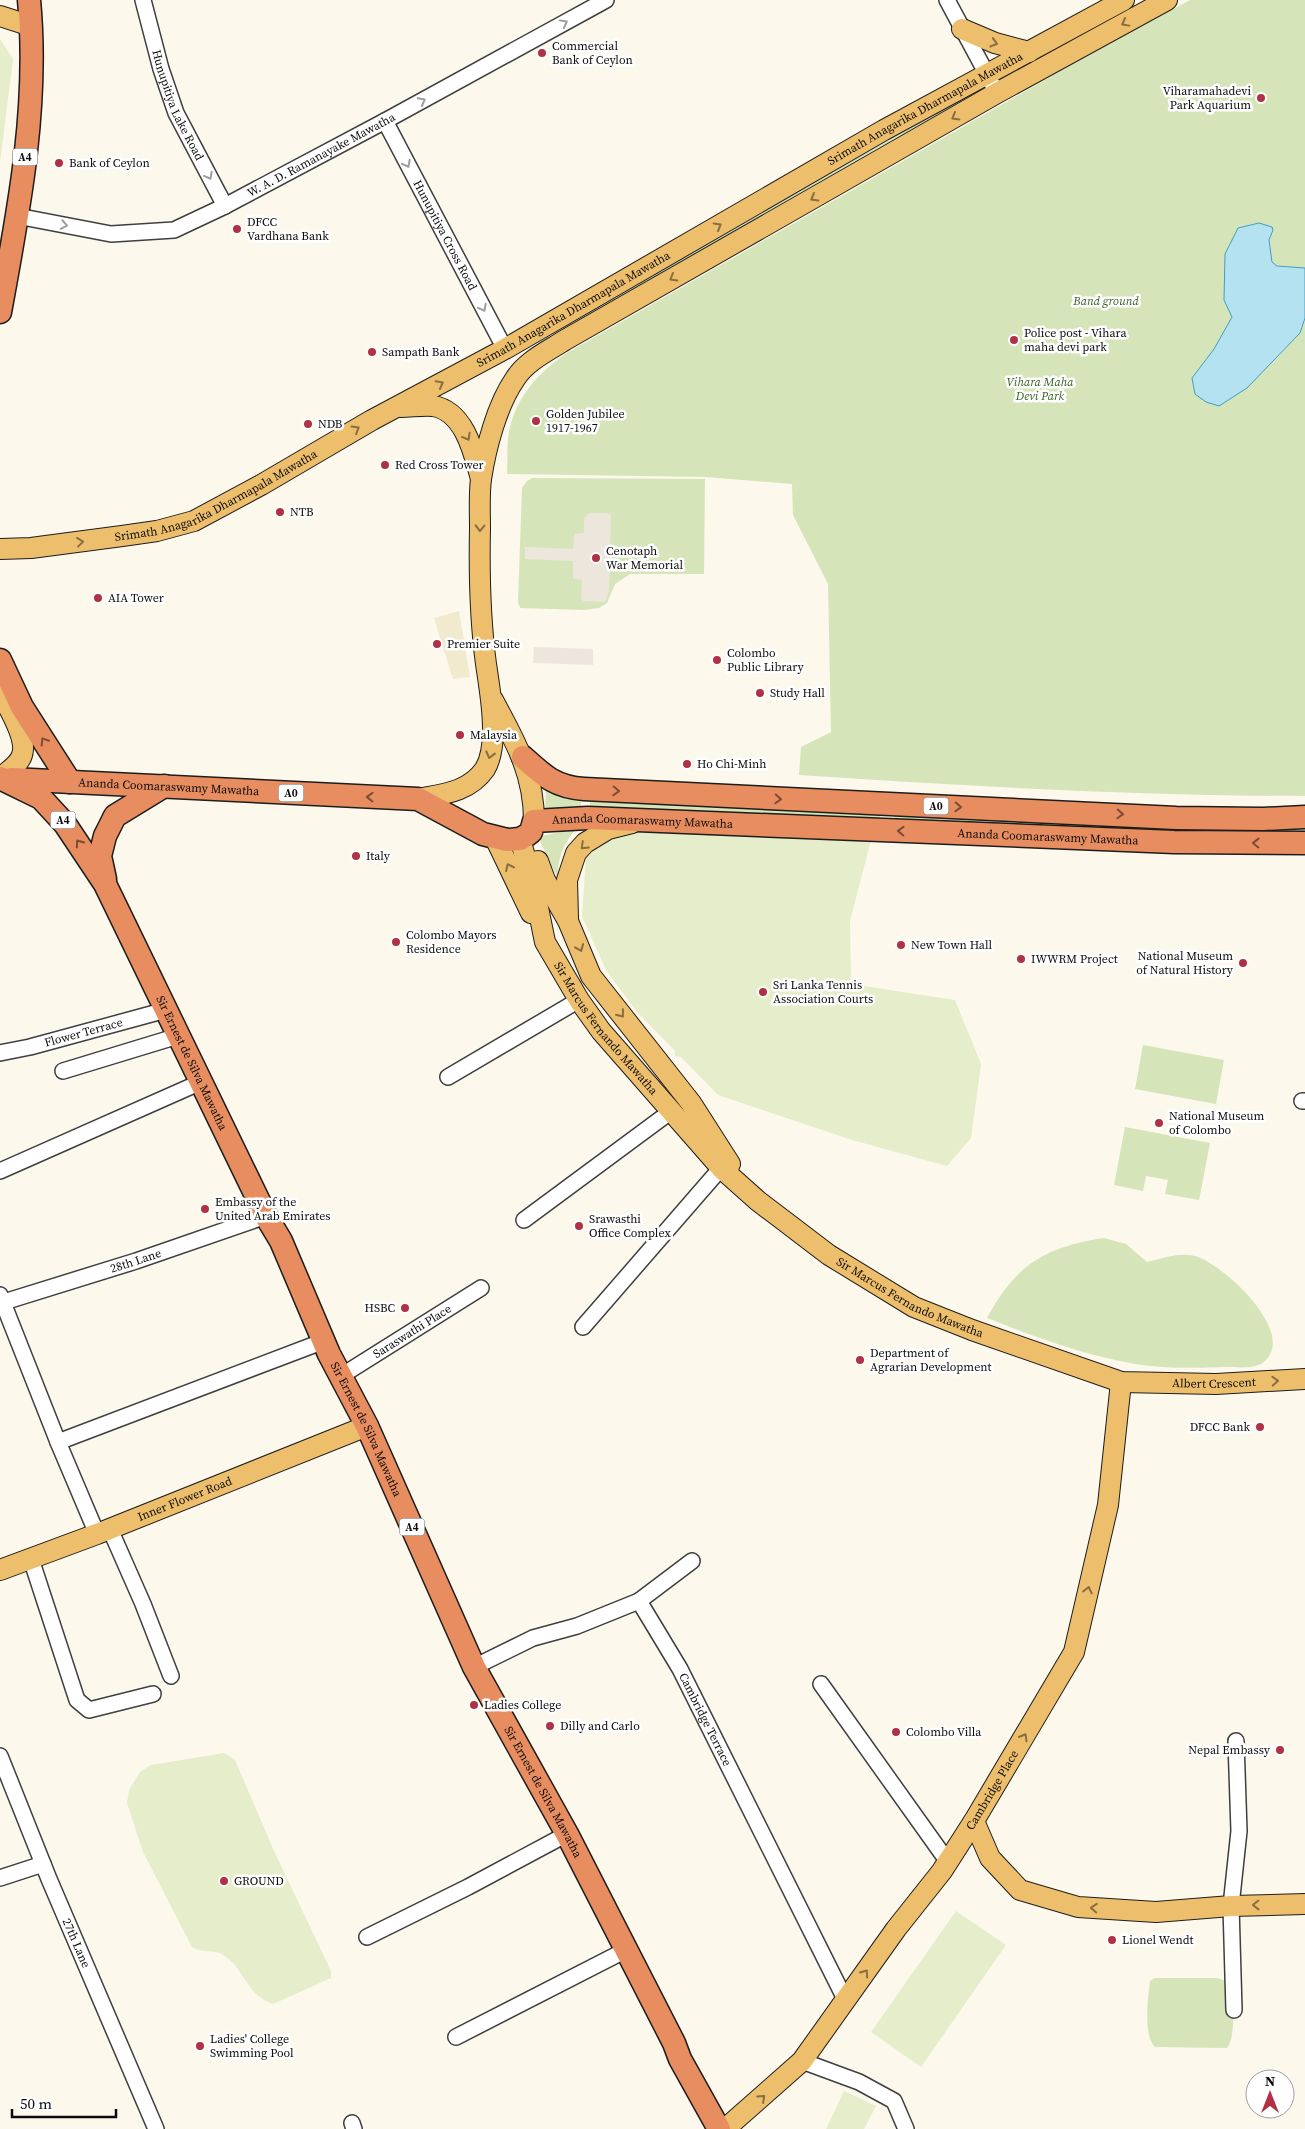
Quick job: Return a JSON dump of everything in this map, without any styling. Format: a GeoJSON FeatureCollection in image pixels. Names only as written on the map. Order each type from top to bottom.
{"type":"FeatureCollection","features":[{"type":"Feature","properties":{"kind":"highway","name":"A4"},"geometry":{"type":"LineString","coordinates":[[0,312],[22,188],[32,84],[29,0]]}},
{"type":"Feature","properties":{"kind":"highway"},"geometry":{"type":"LineString","coordinates":[[0,660],[22,707],[70,782]]}},
{"type":"Feature","properties":{"kind":"highway","name":"Ananda Coomaraswamy Mawatha"},"geometry":{"type":"LineString","coordinates":[[523,757],[547,779],[567,788],[1176,818],[1263,819],[1305,817]]}},
{"type":"Feature","properties":{"kind":"highway","name":"Ananda Coomaraswamy Mawatha"},"geometry":{"type":"LineString","coordinates":[[0,778],[418,799],[483,834],[495,838],[588,818],[1174,842],[1305,843]]}},
{"type":"Feature","properties":{"kind":"highway","name":"Sir Ernest de Silva Mawatha"},"geometry":{"type":"LineString","coordinates":[[0,778],[41,798],[66,824],[106,884],[178,1036],[280,1241],[324,1341],[367,1426],[474,1667],[567,1834],[674,2043],[680,2059],[719,2129]]}},
{"type":"Feature","properties":{"kind":"highway","name":"Sir Ernest de Silva Mawatha"},"geometry":{"type":"LineString","coordinates":[[106,884],[100,856],[104,836],[115,816],[164,786]]}},
{"type":"Feature","properties":{"kind":"main road","name":"Srimath Anagarika Dharmapala Mawatha"},"geometry":{"type":"LineString","coordinates":[[0,549],[31,548],[157,532],[194,521],[261,485],[372,420],[505,349],[884,130],[1124,0]]}},
{"type":"Feature","properties":{"kind":"main road","name":"Srimath Anagarika Dharmapala Mawatha"},"geometry":{"type":"LineString","coordinates":[[481,479],[498,408],[515,378],[529,363],[565,340],[997,93],[1168,0]]}},
{"type":"Feature","properties":{"kind":"main road"},"geometry":{"type":"LineString","coordinates":[[0,16],[31,26]]}},
{"type":"Feature","properties":{"kind":"main road"},"geometry":{"type":"LineString","coordinates":[[962,29],[995,43],[1029,52]]}},
{"type":"Feature","properties":{"kind":"main road"},"geometry":{"type":"LineString","coordinates":[[397,408],[434,406],[446,411],[459,422],[471,445],[481,479]]}},
{"type":"Feature","properties":{"kind":"main road","name":"Sir Marcus Fernando Mawatha"},"geometry":{"type":"LineString","coordinates":[[418,799],[465,788],[485,768],[492,747],[490,696],[480,621],[481,479]]}},
{"type":"Feature","properties":{"kind":"main road"},"geometry":{"type":"LineString","coordinates":[[0,692],[22,737],[23,747],[22,755],[14,766],[0,778]]}},
{"type":"Feature","properties":{"kind":"main road","name":"Sir Marcus Fernando Mawatha"},"geometry":{"type":"LineString","coordinates":[[490,696],[523,757],[534,801],[527,832],[534,888],[545,942],[579,1000],[601,1030],[670,1112],[721,1168],[829,1255],[914,1307],[972,1330],[1122,1382]]}},
{"type":"Feature","properties":{"kind":"main road"},"geometry":{"type":"LineString","coordinates":[[568,920],[567,880],[576,854],[585,843],[608,829],[643,820]]}},
{"type":"Feature","properties":{"kind":"main road","name":"Sir Marcus Fernando Mawatha"},"geometry":{"type":"LineString","coordinates":[[527,832],[545,880],[568,920],[591,976],[691,1103],[746,1189]]}},
{"type":"Feature","properties":{"kind":"main road"},"geometry":{"type":"LineString","coordinates":[[495,838],[545,942]]}},
{"type":"Feature","properties":{"kind":"main road","name":"Albert Crescent"},"geometry":{"type":"LineString","coordinates":[[1122,1382],[1216,1384],[1305,1379]]}},
{"type":"Feature","properties":{"kind":"main road","name":"Cambridge Place"},"geometry":{"type":"LineString","coordinates":[[724,2129],[802,2061],[896,1929],[948,1862],[1074,1652],[1108,1505],[1122,1382]]}},
{"type":"Feature","properties":{"kind":"main road","name":"Inner Flower Road"},"geometry":{"type":"LineString","coordinates":[[0,1570],[104,1531],[367,1426]]}},
{"type":"Feature","properties":{"kind":"main road"},"geometry":{"type":"LineString","coordinates":[[974,1821],[990,1858],[1020,1890],[1078,1907],[1156,1912],[1231,1906],[1305,1904]]}},
{"type":"Feature","properties":{"kind":"street","name":"Hunupitiya Lake Road"},"geometry":{"type":"LineString","coordinates":[[143,0],[160,69],[176,113],[225,206]]}},
{"type":"Feature","properties":{"kind":"street"},"geometry":{"type":"LineString","coordinates":[[948,0],[997,93]]}},
{"type":"Feature","properties":{"kind":"street","name":"W. A. D. Ramanayake Mawatha"},"geometry":{"type":"LineString","coordinates":[[16,216],[111,234],[151,233],[174,230],[225,206],[384,121],[597,2]]}},
{"type":"Feature","properties":{"kind":"street","name":"Hunupitiya Cross Road"},"geometry":{"type":"LineString","coordinates":[[384,121],[505,349]]}},
{"type":"Feature","properties":{"kind":"street"},"geometry":{"type":"LineString","coordinates":[[448,1077],[579,1000]]}},
{"type":"Feature","properties":{"kind":"street","name":"Flower Terrace"},"geometry":{"type":"LineString","coordinates":[[0,1053],[30,1047],[166,1010]]}},
{"type":"Feature","properties":{"kind":"street"},"geometry":{"type":"LineString","coordinates":[[63,1071],[178,1036]]}},
{"type":"Feature","properties":{"kind":"street"},"geometry":{"type":"LineString","coordinates":[[0,1171],[202,1082]]}},
{"type":"Feature","properties":{"kind":"street"},"geometry":{"type":"LineString","coordinates":[[524,1220],[670,1112]]}},
{"type":"Feature","properties":{"kind":"street"},"geometry":{"type":"LineString","coordinates":[[583,1327],[721,1168]]}},
{"type":"Feature","properties":{"kind":"street","name":"28th Lane"},"geometry":{"type":"LineString","coordinates":[[171,1676],[143,1604],[58,1442],[2,1299],[136,1261],[266,1216]]}},
{"type":"Feature","properties":{"kind":"street","name":"Saraswathi Place"},"geometry":{"type":"LineString","coordinates":[[341,1376],[482,1288]]}},
{"type":"Feature","properties":{"kind":"street"},"geometry":{"type":"LineString","coordinates":[[58,1442],[324,1341]]}},
{"type":"Feature","properties":{"kind":"street"},"geometry":{"type":"LineString","coordinates":[[31,1559],[77,1700],[89,1710],[153,1694]]}},
{"type":"Feature","properties":{"kind":"street"},"geometry":{"type":"LineString","coordinates":[[474,1667],[533,1638],[577,1626],[639,1601],[692,1561]]}},
{"type":"Feature","properties":{"kind":"street","name":"Cambridge Terrace"},"geometry":{"type":"LineString","coordinates":[[639,1601],[680,1669],[846,2001]]}},
{"type":"Feature","properties":{"kind":"street"},"geometry":{"type":"LineString","coordinates":[[821,1684],[948,1862]]}},
{"type":"Feature","properties":{"kind":"street"},"geometry":{"type":"LineString","coordinates":[[1234,2010],[1231,1906],[1239,1831],[1236,1741]]}},
{"type":"Feature","properties":{"kind":"street","name":"27th Lane"},"geometry":{"type":"LineString","coordinates":[[0,1756],[43,1864],[156,2129]]}},
{"type":"Feature","properties":{"kind":"street"},"geometry":{"type":"LineString","coordinates":[[367,1937],[567,1834]]}},
{"type":"Feature","properties":{"kind":"street"},"geometry":{"type":"LineString","coordinates":[[0,1878],[43,1864]]}},
{"type":"Feature","properties":{"kind":"street"},"geometry":{"type":"LineString","coordinates":[[456,2037],[626,1950]]}},
{"type":"Feature","properties":{"kind":"street"},"geometry":{"type":"LineString","coordinates":[[802,2061],[859,2082],[894,2101],[906,2129]]}},
{"type":"Feature","properties":{"kind":"shaded area"},"geometry":{"type":"Polygon","coordinates":[[[590,513],[607,513],[611,515],[609,592],[605,602],[583,601],[581,599],[582,580],[573,579],[573,561],[525,559],[525,547],[573,549],[574,536],[575,534],[584,533],[584,518],[590,513]]]}},
{"type":"Feature","properties":{"kind":"shaded area"},"geometry":{"type":"Polygon","coordinates":[[[459,611],[470,677],[453,679],[434,618],[459,611]]]}},
{"type":"Feature","properties":{"kind":"shaded area"},"geometry":{"type":"Polygon","coordinates":[[[534,647],[593,649],[593,665],[533,663],[534,647]]]}},
{"type":"Feature","properties":{"kind":"green space","name":"Vihara Maha Devi Park"},"geometry":{"type":"Polygon","coordinates":[[[1190,0],[1305,0],[1305,796],[1115,792],[799,775],[801,747],[831,732],[828,584],[793,515],[792,484],[705,477],[507,474],[509,429],[520,402],[539,376],[565,354],[1064,69],[1190,0]]]}},
{"type":"Feature","properties":{"kind":"green space"},"geometry":{"type":"Polygon","coordinates":[[[0,39],[13,59],[0,162],[0,39]]]}},
{"type":"Feature","properties":{"kind":"green space"},"geometry":{"type":"Polygon","coordinates":[[[961,98],[963,102],[885,144],[564,329],[561,324],[883,140],[961,98]]]}},
{"type":"Feature","properties":{"kind":"green space"},"geometry":{"type":"Polygon","coordinates":[[[532,478],[705,479],[704,574],[630,574],[615,584],[607,603],[599,608],[584,610],[520,608],[518,602],[522,488],[532,478]]]}},
{"type":"Feature","properties":{"kind":"green space"},"geometry":{"type":"Polygon","coordinates":[[[546,789],[568,798],[581,800],[581,808],[545,814],[546,789]]]}},
{"type":"Feature","properties":{"kind":"green space"},"geometry":{"type":"Polygon","coordinates":[[[590,800],[880,811],[880,818],[590,808],[590,800]]]}},
{"type":"Feature","properties":{"kind":"green space"},"geometry":{"type":"Polygon","coordinates":[[[894,810],[1305,826],[1305,835],[1264,835],[894,819],[894,810]]]}},
{"type":"Feature","properties":{"kind":"green space"},"geometry":{"type":"Polygon","coordinates":[[[577,828],[568,839],[562,852],[558,879],[538,837],[577,828]]]}},
{"type":"Feature","properties":{"kind":"green space","name":"Sri Lanka Tennis Association Courts"},"geometry":{"type":"Polygon","coordinates":[[[654,829],[871,840],[850,921],[851,984],[955,1000],[981,1064],[971,1138],[947,1166],[852,1140],[718,1095],[681,1057],[675,1056],[675,1051],[637,1012],[606,970],[582,916],[586,857],[612,832],[654,829]]]}},
{"type":"Feature","properties":{"kind":"green space"},"geometry":{"type":"Polygon","coordinates":[[[1143,1045],[1224,1060],[1216,1104],[1135,1089],[1143,1045]]]}},
{"type":"Feature","properties":{"kind":"green space"},"geometry":{"type":"Polygon","coordinates":[[[1125,1127],[1210,1143],[1199,1200],[1165,1194],[1168,1180],[1146,1176],[1143,1191],[1114,1185],[1125,1127]]]}},
{"type":"Feature","properties":{"kind":"green space"},"geometry":{"type":"Polygon","coordinates":[[[1104,1238],[1126,1244],[1147,1262],[1171,1256],[1189,1255],[1195,1256],[1222,1271],[1252,1300],[1264,1316],[1271,1332],[1272,1347],[1266,1360],[1253,1367],[1192,1368],[1146,1366],[1097,1356],[1060,1345],[987,1318],[1009,1284],[1034,1262],[1048,1253],[1065,1247],[1104,1238]]]}},
{"type":"Feature","properties":{"kind":"green space","name":"GROUND"},"geometry":{"type":"Polygon","coordinates":[[[224,1753],[235,1760],[274,1851],[331,1971],[331,1978],[273,2004],[264,2000],[251,1989],[237,1968],[225,1956],[217,1952],[192,1947],[143,1852],[127,1803],[129,1790],[140,1772],[151,1765],[224,1753]]]}},
{"type":"Feature","properties":{"kind":"green space"},"geometry":{"type":"Polygon","coordinates":[[[956,1911],[1006,1945],[921,2067],[871,2032],[956,1911]]]}},
{"type":"Feature","properties":{"kind":"green space"},"geometry":{"type":"Polygon","coordinates":[[[1155,1978],[1217,1978],[1227,1981],[1231,1996],[1233,2025],[1227,2048],[1155,2047],[1151,2042],[1147,2016],[1150,1981],[1155,1978]]]}},
{"type":"Feature","properties":{"kind":"green space"},"geometry":{"type":"Polygon","coordinates":[[[844,2091],[876,2106],[864,2129],[826,2129],[844,2091]]]}},
{"type":"Feature","properties":{"kind":"water"},"geometry":{"type":"Polygon","coordinates":[[[1259,223],[1272,227],[1273,230],[1269,240],[1272,262],[1277,266],[1305,268],[1305,318],[1300,333],[1247,388],[1219,406],[1206,402],[1195,394],[1192,378],[1214,349],[1232,317],[1224,300],[1225,254],[1238,228],[1259,223]]]}},
{"type":"Feature","properties":{"kind":"place","name":"Commercial Bank of Ceylon"},"geometry":{"type":"Point","coordinates":[542,53]}},
{"type":"Feature","properties":{"kind":"place","name":"Viharamahadevi Park Aquarium"},"geometry":{"type":"Point","coordinates":[1261,98]}},
{"type":"Feature","properties":{"kind":"place","name":"Bank of Ceylon"},"geometry":{"type":"Point","coordinates":[59,163]}},
{"type":"Feature","properties":{"kind":"place","name":"DFCC Vardhana Bank"},"geometry":{"type":"Point","coordinates":[237,229]}},
{"type":"Feature","properties":{"kind":"place","name":"Police post - Vihara maha devi park"},"geometry":{"type":"Point","coordinates":[1014,340]}},
{"type":"Feature","properties":{"kind":"place","name":"Sampath Bank"},"geometry":{"type":"Point","coordinates":[372,352]}},
{"type":"Feature","properties":{"kind":"place","name":"Golden Jubilee 1917-1967"},"geometry":{"type":"Point","coordinates":[536,421]}},
{"type":"Feature","properties":{"kind":"place","name":"NDB"},"geometry":{"type":"Point","coordinates":[308,424]}},
{"type":"Feature","properties":{"kind":"place","name":"Red Cross Tower"},"geometry":{"type":"Point","coordinates":[385,465]}},
{"type":"Feature","properties":{"kind":"place","name":"NTB"},"geometry":{"type":"Point","coordinates":[280,512]}},
{"type":"Feature","properties":{"kind":"place","name":"Cenotaph War Memorial"},"geometry":{"type":"Point","coordinates":[596,558]}},
{"type":"Feature","properties":{"kind":"place","name":"AIA Tower"},"geometry":{"type":"Point","coordinates":[98,598]}},
{"type":"Feature","properties":{"kind":"place","name":"Premier Suite"},"geometry":{"type":"Point","coordinates":[437,644]}},
{"type":"Feature","properties":{"kind":"place","name":"Colombo Public Library"},"geometry":{"type":"Point","coordinates":[717,660]}},
{"type":"Feature","properties":{"kind":"place","name":"Study Hall"},"geometry":{"type":"Point","coordinates":[760,693]}},
{"type":"Feature","properties":{"kind":"place","name":"Malaysia"},"geometry":{"type":"Point","coordinates":[460,735]}},
{"type":"Feature","properties":{"kind":"place","name":"Ho Chi-Minh"},"geometry":{"type":"Point","coordinates":[687,764]}},
{"type":"Feature","properties":{"kind":"place","name":"Italy"},"geometry":{"type":"Point","coordinates":[356,856]}},
{"type":"Feature","properties":{"kind":"place","name":"Colombo Mayors Residence"},"geometry":{"type":"Point","coordinates":[396,942]}},
{"type":"Feature","properties":{"kind":"place","name":"New Town Hall"},"geometry":{"type":"Point","coordinates":[901,945]}},
{"type":"Feature","properties":{"kind":"place","name":"IWWRM Project"},"geometry":{"type":"Point","coordinates":[1021,959]}},
{"type":"Feature","properties":{"kind":"place","name":"National Museum of Natural History"},"geometry":{"type":"Point","coordinates":[1243,963]}},
{"type":"Feature","properties":{"kind":"place","name":"Sri Lanka Tennis Association Courts"},"geometry":{"type":"Point","coordinates":[763,992]}},
{"type":"Feature","properties":{"kind":"place","name":"National Museum of Colombo"},"geometry":{"type":"Point","coordinates":[1159,1123]}},
{"type":"Feature","properties":{"kind":"place","name":"Embassy of the United Arab Emirates"},"geometry":{"type":"Point","coordinates":[205,1209]}},
{"type":"Feature","properties":{"kind":"place","name":"Srawasthi Office Complex"},"geometry":{"type":"Point","coordinates":[579,1226]}},
{"type":"Feature","properties":{"kind":"place","name":"HSBC"},"geometry":{"type":"Point","coordinates":[405,1308]}},
{"type":"Feature","properties":{"kind":"place","name":"Department of Agrarian Development"},"geometry":{"type":"Point","coordinates":[860,1360]}},
{"type":"Feature","properties":{"kind":"place","name":"DFCC Bank"},"geometry":{"type":"Point","coordinates":[1260,1427]}},
{"type":"Feature","properties":{"kind":"place","name":"Ladies College"},"geometry":{"type":"Point","coordinates":[474,1705]}},
{"type":"Feature","properties":{"kind":"place","name":"Dilly and Carlo"},"geometry":{"type":"Point","coordinates":[550,1726]}},
{"type":"Feature","properties":{"kind":"place","name":"Colombo Villa"},"geometry":{"type":"Point","coordinates":[896,1732]}},
{"type":"Feature","properties":{"kind":"place","name":"Nepal Embassy"},"geometry":{"type":"Point","coordinates":[1280,1750]}},
{"type":"Feature","properties":{"kind":"place","name":"GROUND"},"geometry":{"type":"Point","coordinates":[224,1881]}},
{"type":"Feature","properties":{"kind":"place","name":"Lionel Wendt"},"geometry":{"type":"Point","coordinates":[1112,1940]}},
{"type":"Feature","properties":{"kind":"place","name":"Ladies' College Swimming Pool"},"geometry":{"type":"Point","coordinates":[200,2046]}},
{"type":"Feature","properties":{"kind":"park label","name":"Band ground"},"geometry":{"type":"Point","coordinates":[1106,301]}}]}
